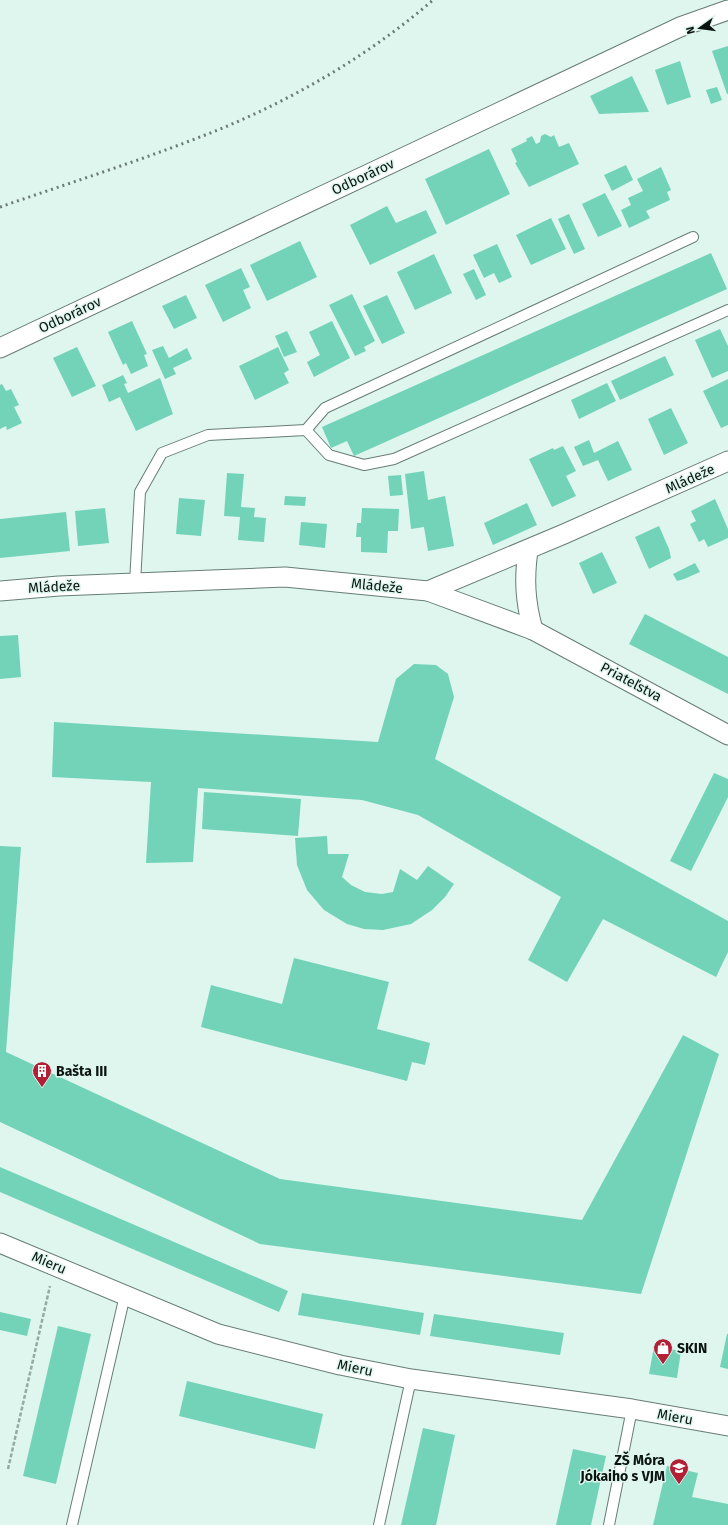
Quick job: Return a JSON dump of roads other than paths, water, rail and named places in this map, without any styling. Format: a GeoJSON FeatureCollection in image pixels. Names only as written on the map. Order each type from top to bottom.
{"type":"FeatureCollection","features":[{"type":"Feature","properties":{"kind":"street","name":"Odborárov"},"geometry":{"type":"LineString","coordinates":[[0,348],[680,27],[728,10]]}},
{"type":"Feature","properties":{"kind":"street","name":"Mládeže"},"geometry":{"type":"LineString","coordinates":[[0,591],[59,586],[285,577],[428,591],[528,550],[728,461]]}},
{"type":"Feature","properties":{"kind":"street"},"geometry":{"type":"LineString","coordinates":[[528,550],[525,570],[525,590],[528,610],[534,630]]}},
{"type":"Feature","properties":{"kind":"street","name":"Priateľstva"},"geometry":{"type":"LineString","coordinates":[[428,591],[534,630],[728,735]]}},
{"type":"Feature","properties":{"kind":"street","name":"Mieru"},"geometry":{"type":"LineString","coordinates":[[0,1243],[218,1334],[340,1365],[411,1379],[632,1409],[728,1426]]}},
{"type":"Feature","properties":{"kind":"lane"},"geometry":{"type":"LineString","coordinates":[[135,583],[140,492],[162,453],[208,435],[306,430],[325,408],[692,238]]}},
{"type":"Feature","properties":{"kind":"lane"},"geometry":{"type":"LineString","coordinates":[[306,430],[329,455],[364,465],[394,459],[728,310]]}},
{"type":"Feature","properties":{"kind":"lane"},"geometry":{"type":"LineString","coordinates":[[72,1525],[125,1295]]}},
{"type":"Feature","properties":{"kind":"lane"},"geometry":{"type":"LineString","coordinates":[[378,1525],[411,1379]]}},
{"type":"Feature","properties":{"kind":"lane"},"geometry":{"type":"LineString","coordinates":[[609,1525],[632,1409]]}},
{"type":"Feature","properties":{"kind":"railway"},"geometry":{"type":"LineString","coordinates":[[0,207],[170,148],[253,115],[334,72],[385,38],[433,0]]}},
{"type":"Feature","properties":{"kind":"place","name":"Bašta III"},"geometry":{"type":"Point","coordinates":[42,1088]}},
{"type":"Feature","properties":{"kind":"place","name":"SKIN"},"geometry":{"type":"Point","coordinates":[663,1365]}},
{"type":"Feature","properties":{"kind":"place","name":"ZŠ Móra Jókaiho s VJM"},"geometry":{"type":"Point","coordinates":[679,1485]}}]}
